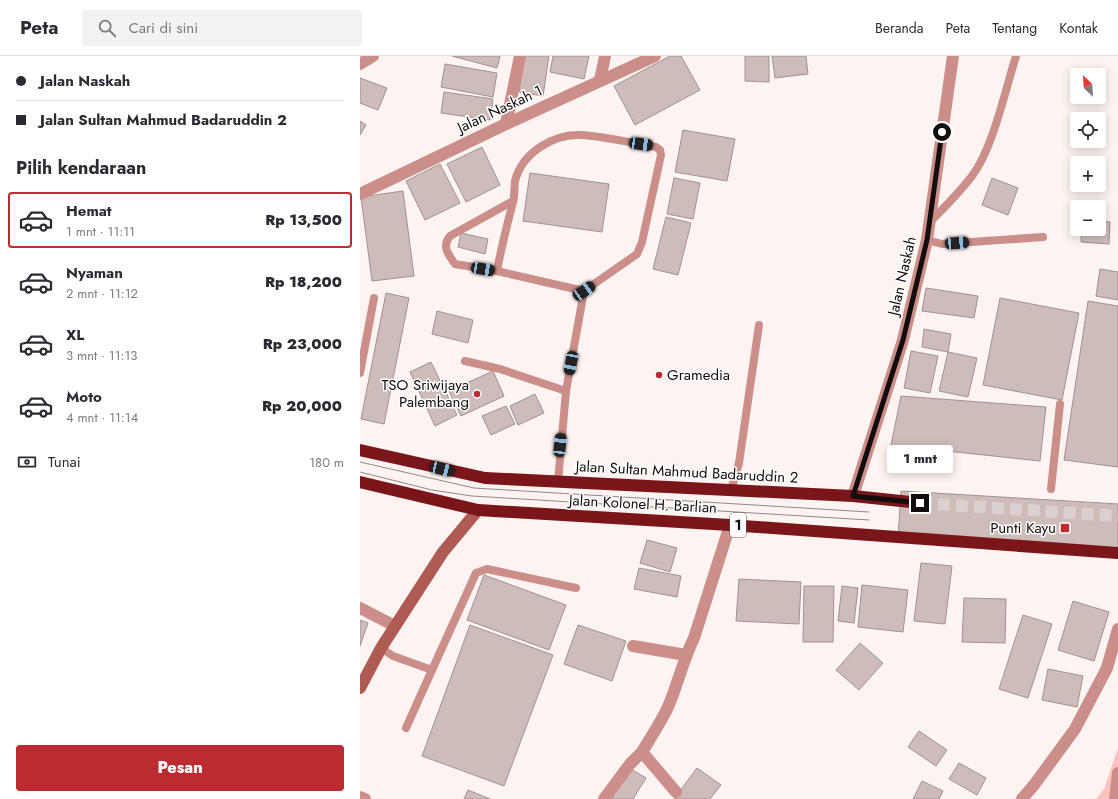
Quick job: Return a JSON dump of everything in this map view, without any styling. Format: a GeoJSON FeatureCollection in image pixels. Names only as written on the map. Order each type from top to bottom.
{"type":"FeatureCollection","features":[{"type":"Feature","properties":{"kind":"highway","name":"Jalan Sultan Mahmud Badaruddin 2"},"geometry":{"type":"LineString","coordinates":[[360,450],[485,478],[853,496],[920,503]]}},
{"type":"Feature","properties":{"kind":"highway","name":"Jalan Kolonel H. Barlian"},"geometry":{"type":"LineString","coordinates":[[360,482],[478,510],[730,525],[1118,553]]}},
{"type":"Feature","properties":{"kind":"street"},"geometry":{"type":"LineString","coordinates":[[360,64],[373,56]]}},
{"type":"Feature","properties":{"kind":"street"},"geometry":{"type":"LineString","coordinates":[[506,124],[520,56]]}},
{"type":"Feature","properties":{"kind":"street"},"geometry":{"type":"LineString","coordinates":[[600,80],[605,56]]}},
{"type":"Feature","properties":{"kind":"street","name":"Jalan Naskah 1"},"geometry":{"type":"LineString","coordinates":[[360,194],[506,124],[654,56]]}},
{"type":"Feature","properties":{"kind":"street","name":"Jalan Naskah"},"geometry":{"type":"LineString","coordinates":[[853,496],[903,340],[927,240],[928,224],[953,56]]}},
{"type":"Feature","properties":{"kind":"street"},"geometry":{"type":"LineString","coordinates":[[360,688],[381,648],[444,552],[478,510]]}},
{"type":"Feature","properties":{"kind":"street"},"geometry":{"type":"LineString","coordinates":[[604,799],[630,764],[642,752],[668,708],[683,669],[686,655],[694,638],[730,525]]}},
{"type":"Feature","properties":{"kind":"street"},"geometry":{"type":"LineString","coordinates":[[360,608],[395,626]]}},
{"type":"Feature","properties":{"kind":"street"},"geometry":{"type":"LineString","coordinates":[[1022,799],[1034,785],[1075,728],[1107,668],[1118,629]]}},
{"type":"Feature","properties":{"kind":"street"},"geometry":{"type":"LineString","coordinates":[[633,646],[686,655]]}},
{"type":"Feature","properties":{"kind":"street"},"geometry":{"type":"LineString","coordinates":[[642,752],[676,792]]}},
{"type":"Feature","properties":{"kind":"street"},"geometry":{"type":"LineString","coordinates":[[1115,799],[1118,773]]}},
{"type":"Feature","properties":{"kind":"street"},"geometry":{"type":"LineString","coordinates":[[360,797],[365,799]]}},
{"type":"Feature","properties":{"kind":"lane"},"geometry":{"type":"LineString","coordinates":[[928,224],[973,175],[981,161],[988,146],[1016,56]]}},
{"type":"Feature","properties":{"kind":"lane"},"geometry":{"type":"LineString","coordinates":[[497,271],[502,243],[513,201],[515,181],[522,165],[540,147],[555,138],[579,135],[656,146],[660,150],[661,155],[643,238],[637,254],[584,291],[566,391],[558,482]]}},
{"type":"Feature","properties":{"kind":"lane"},"geometry":{"type":"LineString","coordinates":[[513,201],[450,236],[446,240],[446,252],[455,264],[497,271],[584,291]]}},
{"type":"Feature","properties":{"kind":"lane"},"geometry":{"type":"LineString","coordinates":[[927,240],[942,244],[1043,237]]}},
{"type":"Feature","properties":{"kind":"lane"},"geometry":{"type":"LineString","coordinates":[[360,372],[374,298]]}},
{"type":"Feature","properties":{"kind":"lane"},"geometry":{"type":"LineString","coordinates":[[731,490],[739,463],[759,325]]}},
{"type":"Feature","properties":{"kind":"lane"},"geometry":{"type":"LineString","coordinates":[[466,361],[500,369],[566,391]]}},
{"type":"Feature","properties":{"kind":"lane"},"geometry":{"type":"LineString","coordinates":[[1052,489],[1060,404]]}},
{"type":"Feature","properties":{"kind":"lane"},"geometry":{"type":"LineString","coordinates":[[406,728],[476,573],[487,569],[576,588]]}},
{"type":"Feature","properties":{"kind":"lane"},"geometry":{"type":"LineString","coordinates":[[381,648],[393,656],[432,670]]}},
{"type":"Feature","properties":{"kind":"shaded area"},"geometry":{"type":"Polygon","coordinates":[[[1118,748],[1118,799],[1096,799],[1104,789],[1118,748]]]}},
{"type":"Feature","properties":{"kind":"building"},"geometry":{"type":"Polygon","coordinates":[[[452,56],[500,56],[497,68],[452,56]]]}},
{"type":"Feature","properties":{"kind":"building"},"geometry":{"type":"Polygon","coordinates":[[[524,56],[549,56],[543,96],[519,92],[524,56]]]}},
{"type":"Feature","properties":{"kind":"building"},"geometry":{"type":"Polygon","coordinates":[[[553,56],[589,56],[584,79],[550,72],[553,56]]]}},
{"type":"Feature","properties":{"kind":"building"},"geometry":{"type":"Polygon","coordinates":[[[670,56],[681,56],[700,90],[635,125],[614,86],[670,56]]]}},
{"type":"Feature","properties":{"kind":"building"},"geometry":{"type":"Polygon","coordinates":[[[745,56],[769,56],[769,82],[745,81],[745,56]]]}},
{"type":"Feature","properties":{"kind":"building"},"geometry":{"type":"Polygon","coordinates":[[[772,56],[806,56],[808,74],[775,78],[772,56]]]}},
{"type":"Feature","properties":{"kind":"building"},"geometry":{"type":"Polygon","coordinates":[[[445,64],[497,73],[493,97],[441,87],[445,64]]]}},
{"type":"Feature","properties":{"kind":"building"},"geometry":{"type":"Polygon","coordinates":[[[360,78],[387,88],[378,110],[360,103],[360,78]]]}},
{"type":"Feature","properties":{"kind":"building"},"geometry":{"type":"Polygon","coordinates":[[[444,92],[493,99],[490,120],[441,113],[444,92]]]}},
{"type":"Feature","properties":{"kind":"building"},"geometry":{"type":"Polygon","coordinates":[[[360,121],[366,125],[360,135],[360,121]]]}},
{"type":"Feature","properties":{"kind":"building"},"geometry":{"type":"Polygon","coordinates":[[[683,130],[735,139],[727,181],[675,172],[683,130]]]}},
{"type":"Feature","properties":{"kind":"building"},"geometry":{"type":"Polygon","coordinates":[[[482,147],[500,185],[466,202],[447,164],[482,147]]]}},
{"type":"Feature","properties":{"kind":"building"},"geometry":{"type":"Polygon","coordinates":[[[440,164],[460,203],[425,220],[406,181],[440,164]]]}},
{"type":"Feature","properties":{"kind":"building"},"geometry":{"type":"Polygon","coordinates":[[[530,173],[609,184],[602,232],[523,221],[530,173]]]}},
{"type":"Feature","properties":{"kind":"building"},"geometry":{"type":"Polygon","coordinates":[[[674,178],[700,183],[693,219],[667,214],[674,178]]]}},
{"type":"Feature","properties":{"kind":"building"},"geometry":{"type":"Polygon","coordinates":[[[992,178],[1018,188],[1008,215],[982,205],[992,178]]]}},
{"type":"Feature","properties":{"kind":"building"},"geometry":{"type":"Polygon","coordinates":[[[403,191],[414,276],[372,281],[361,197],[403,191]]]}},
{"type":"Feature","properties":{"kind":"building"},"geometry":{"type":"Polygon","coordinates":[[[666,217],[691,223],[678,275],[653,269],[666,217]]]}},
{"type":"Feature","properties":{"kind":"building"},"geometry":{"type":"Polygon","coordinates":[[[1106,222],[1110,222],[1109,244],[1081,242],[1081,236],[1106,236],[1106,222]]]}},
{"type":"Feature","properties":{"kind":"building"},"geometry":{"type":"Polygon","coordinates":[[[461,233],[488,239],[485,254],[458,247],[461,233]]]}},
{"type":"Feature","properties":{"kind":"building"},"geometry":{"type":"Polygon","coordinates":[[[1100,269],[1118,272],[1118,300],[1096,296],[1100,269]]]}},
{"type":"Feature","properties":{"kind":"building"},"geometry":{"type":"Polygon","coordinates":[[[926,288],[978,296],[974,318],[922,311],[926,288]]]}},
{"type":"Feature","properties":{"kind":"building"},"geometry":{"type":"Polygon","coordinates":[[[386,293],[409,298],[384,424],[361,419],[386,293]]]}},
{"type":"Feature","properties":{"kind":"building"},"geometry":{"type":"Polygon","coordinates":[[[1000,298],[1079,313],[1062,400],[983,385],[1000,298]]]}},
{"type":"Feature","properties":{"kind":"building"},"geometry":{"type":"Polygon","coordinates":[[[1088,301],[1118,306],[1118,467],[1064,460],[1088,301]]]}},
{"type":"Feature","properties":{"kind":"building"},"geometry":{"type":"Polygon","coordinates":[[[437,311],[473,320],[468,343],[432,334],[437,311]]]}},
{"type":"Feature","properties":{"kind":"building"},"geometry":{"type":"Polygon","coordinates":[[[924,329],[951,334],[948,352],[922,347],[924,329]]]}},
{"type":"Feature","properties":{"kind":"building"},"geometry":{"type":"Polygon","coordinates":[[[911,351],[938,356],[930,393],[904,388],[911,351]]]}},
{"type":"Feature","properties":{"kind":"building"},"geometry":{"type":"Polygon","coordinates":[[[948,352],[977,358],[968,397],[939,391],[948,352]]]}},
{"type":"Feature","properties":{"kind":"building"},"geometry":{"type":"Polygon","coordinates":[[[431,362],[457,415],[435,426],[410,372],[431,362]]]}},
{"type":"Feature","properties":{"kind":"building","name":"TSO Sriwijaya Palembang"},"geometry":{"type":"Polygon","coordinates":[[[493,371],[504,396],[461,416],[449,391],[493,371]]]}},
{"type":"Feature","properties":{"kind":"building"},"geometry":{"type":"Polygon","coordinates":[[[535,394],[544,413],[518,425],[510,406],[535,394]]]}},
{"type":"Feature","properties":{"kind":"building"},"geometry":{"type":"Polygon","coordinates":[[[901,396],[1046,407],[1040,461],[891,445],[901,396]]]}},
{"type":"Feature","properties":{"kind":"building"},"geometry":{"type":"Polygon","coordinates":[[[506,406],[515,424],[491,435],[482,416],[506,406]]]}},
{"type":"Feature","properties":{"kind":"building"},"geometry":{"type":"Polygon","coordinates":[[[901,491],[1118,504],[1118,550],[898,537],[901,491]]]}},
{"type":"Feature","properties":{"kind":"building"},"geometry":{"type":"Polygon","coordinates":[[[647,540],[677,548],[670,572],[640,563],[647,540]]]}},
{"type":"Feature","properties":{"kind":"building"},"geometry":{"type":"Polygon","coordinates":[[[921,563],[952,566],[945,624],[914,621],[921,563]]]}},
{"type":"Feature","properties":{"kind":"building"},"geometry":{"type":"Polygon","coordinates":[[[639,568],[681,576],[677,597],[634,589],[639,568]]]}},
{"type":"Feature","properties":{"kind":"building"},"geometry":{"type":"Polygon","coordinates":[[[484,575],[566,605],[549,650],[467,620],[484,575]]]}},
{"type":"Feature","properties":{"kind":"building"},"geometry":{"type":"Polygon","coordinates":[[[739,579],[801,582],[799,624],[736,621],[739,579]]]}},
{"type":"Feature","properties":{"kind":"building"},"geometry":{"type":"Polygon","coordinates":[[[862,585],[908,590],[903,632],[858,627],[862,585]]]}},
{"type":"Feature","properties":{"kind":"building"},"geometry":{"type":"Polygon","coordinates":[[[804,586],[834,586],[833,642],[803,642],[804,586]]]}},
{"type":"Feature","properties":{"kind":"building"},"geometry":{"type":"Polygon","coordinates":[[[842,586],[858,588],[854,623],[838,621],[842,586]]]}},
{"type":"Feature","properties":{"kind":"building"},"geometry":{"type":"Polygon","coordinates":[[[964,598],[1006,599],[1005,643],[962,642],[964,598]]]}},
{"type":"Feature","properties":{"kind":"building"},"geometry":{"type":"Polygon","coordinates":[[[1073,601],[1109,612],[1094,661],[1058,650],[1073,601]]]}},
{"type":"Feature","properties":{"kind":"building"},"geometry":{"type":"Polygon","coordinates":[[[1023,615],[1052,624],[1028,698],[999,689],[1023,615]]]}},
{"type":"Feature","properties":{"kind":"building"},"geometry":{"type":"Polygon","coordinates":[[[360,620],[368,623],[360,646],[360,620]]]}},
{"type":"Feature","properties":{"kind":"building"},"geometry":{"type":"Polygon","coordinates":[[[470,625],[553,655],[504,786],[422,756],[470,625]]]}},
{"type":"Feature","properties":{"kind":"building"},"geometry":{"type":"Polygon","coordinates":[[[578,625],[626,641],[612,681],[564,664],[578,625]]]}},
{"type":"Feature","properties":{"kind":"building"},"geometry":{"type":"Polygon","coordinates":[[[860,643],[883,663],[859,690],[836,670],[860,643]]]}},
{"type":"Feature","properties":{"kind":"building"},"geometry":{"type":"Polygon","coordinates":[[[1048,669],[1083,676],[1077,707],[1042,700],[1048,669]]]}},
{"type":"Feature","properties":{"kind":"building"},"geometry":{"type":"Polygon","coordinates":[[[919,731],[947,750],[936,766],[908,747],[919,731]]]}},
{"type":"Feature","properties":{"kind":"building"},"geometry":{"type":"Polygon","coordinates":[[[959,763],[986,778],[977,795],[949,779],[959,763]]]}},
{"type":"Feature","properties":{"kind":"building"},"geometry":{"type":"Polygon","coordinates":[[[629,768],[646,778],[633,799],[612,798],[629,768]]]}},
{"type":"Feature","properties":{"kind":"building"},"geometry":{"type":"Polygon","coordinates":[[[697,768],[721,785],[710,799],[674,799],[697,768]]]}},
{"type":"Feature","properties":{"kind":"building"},"geometry":{"type":"Polygon","coordinates":[[[922,781],[943,791],[939,799],[913,799],[922,781]]]}},
{"type":"Feature","properties":{"kind":"building"},"geometry":{"type":"Polygon","coordinates":[[[468,790],[490,799],[464,799],[468,790]]]}},
{"type":"Feature","properties":{"kind":"tunnel"},"geometry":{"type":"LineString","coordinates":[[920,503],[1118,516]]}},
{"type":"Feature","properties":{"kind":"tram line"},"geometry":{"type":"LineString","coordinates":[[360,462],[474,488],[869,512]]}},
{"type":"Feature","properties":{"kind":"tram line"},"geometry":{"type":"LineString","coordinates":[[360,472],[432,490],[472,496],[869,520]]}},
{"type":"Feature","properties":{"kind":"place","name":"Gramedia"},"geometry":{"type":"Point","coordinates":[659,375]}},
{"type":"Feature","properties":{"kind":"place","name":"TSO Sriwijaya Palembang"},"geometry":{"type":"Point","coordinates":[477,394]}},
{"type":"Feature","properties":{"kind":"place","name":"Punti Kayu"},"geometry":{"type":"Point","coordinates":[1065,528]}},
{"type":"Feature","properties":{"kind":"route"},"geometry":{"type":"LineString","coordinates":[[920,503],[853,496],[903,340],[927,240],[928,224],[942,132]]}}]}
